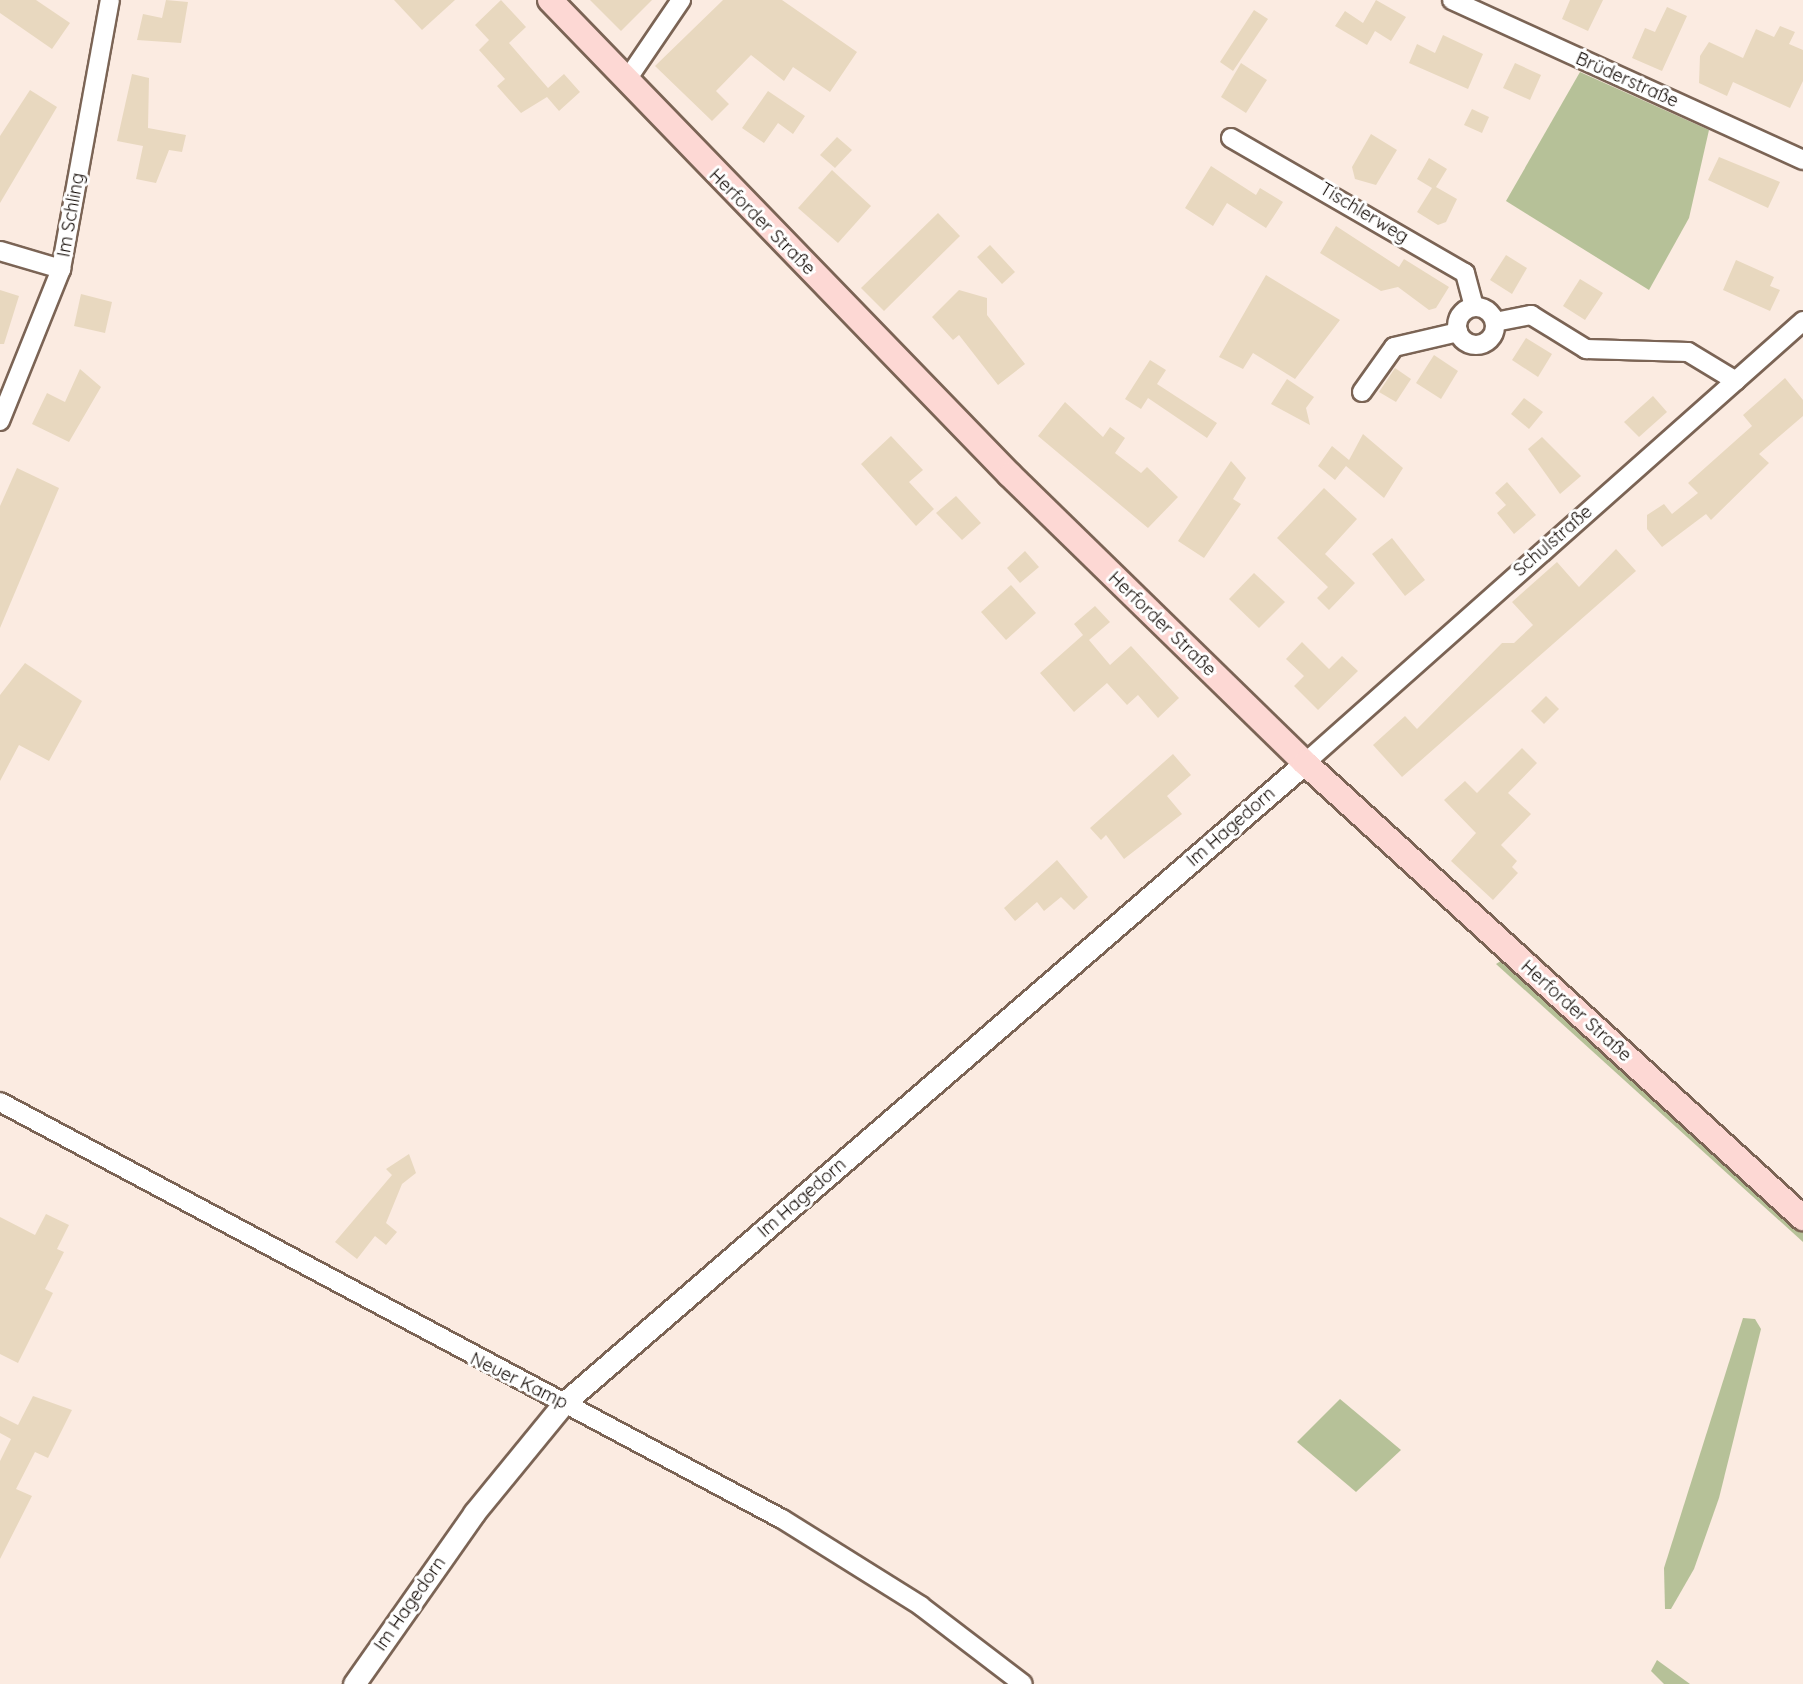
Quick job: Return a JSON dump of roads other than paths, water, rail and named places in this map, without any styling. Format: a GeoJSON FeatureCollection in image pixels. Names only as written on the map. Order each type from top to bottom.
{"type":"FeatureCollection","features":[{"type":"Feature","properties":{"kind":"main road","name":"Herforder Straße"},"geometry":{"type":"LineString","coordinates":[[550,0],[1010,475],[1305,763],[1803,1218]]}},
{"type":"Feature","properties":{"kind":"street","name":"Im Schling"},"geometry":{"type":"LineString","coordinates":[[0,421],[61,269],[110,0]]}},
{"type":"Feature","properties":{"kind":"street"},"geometry":{"type":"LineString","coordinates":[[626,81],[681,0]]}},
{"type":"Feature","properties":{"kind":"street","name":"Brüderstraße"},"geometry":{"type":"LineString","coordinates":[[1451,0],[1803,160]]}},
{"type":"Feature","properties":{"kind":"street","name":"Tischlerweg"},"geometry":{"type":"LineString","coordinates":[[1231,138],[1465,273],[1474,307]]}},
{"type":"Feature","properties":{"kind":"street"},"geometry":{"type":"LineString","coordinates":[[0,251],[61,269]]}},
{"type":"Feature","properties":{"kind":"street"},"geometry":{"type":"LineString","coordinates":[[1458,332],[1460,316],[1474,307],[1495,322],[1531,315],[1586,349],[1688,352],[1735,381]]}},
{"type":"Feature","properties":{"kind":"street","name":"Schulstraße"},"geometry":{"type":"LineString","coordinates":[[1305,763],[1803,321]]}},
{"type":"Feature","properties":{"kind":"street"},"geometry":{"type":"LineString","coordinates":[[1362,392],[1394,347],[1458,332],[1477,346],[1492,338],[1495,322]]}},
{"type":"Feature","properties":{"kind":"street","name":"Im Hagedorn"},"geometry":{"type":"LineString","coordinates":[[354,1684],[474,1513],[564,1403],[1305,763]]}},
{"type":"Feature","properties":{"kind":"street","name":"Neuer Kamp"},"geometry":{"type":"LineString","coordinates":[[0,1102],[782,1518],[921,1606],[1023,1684]]}}]}
